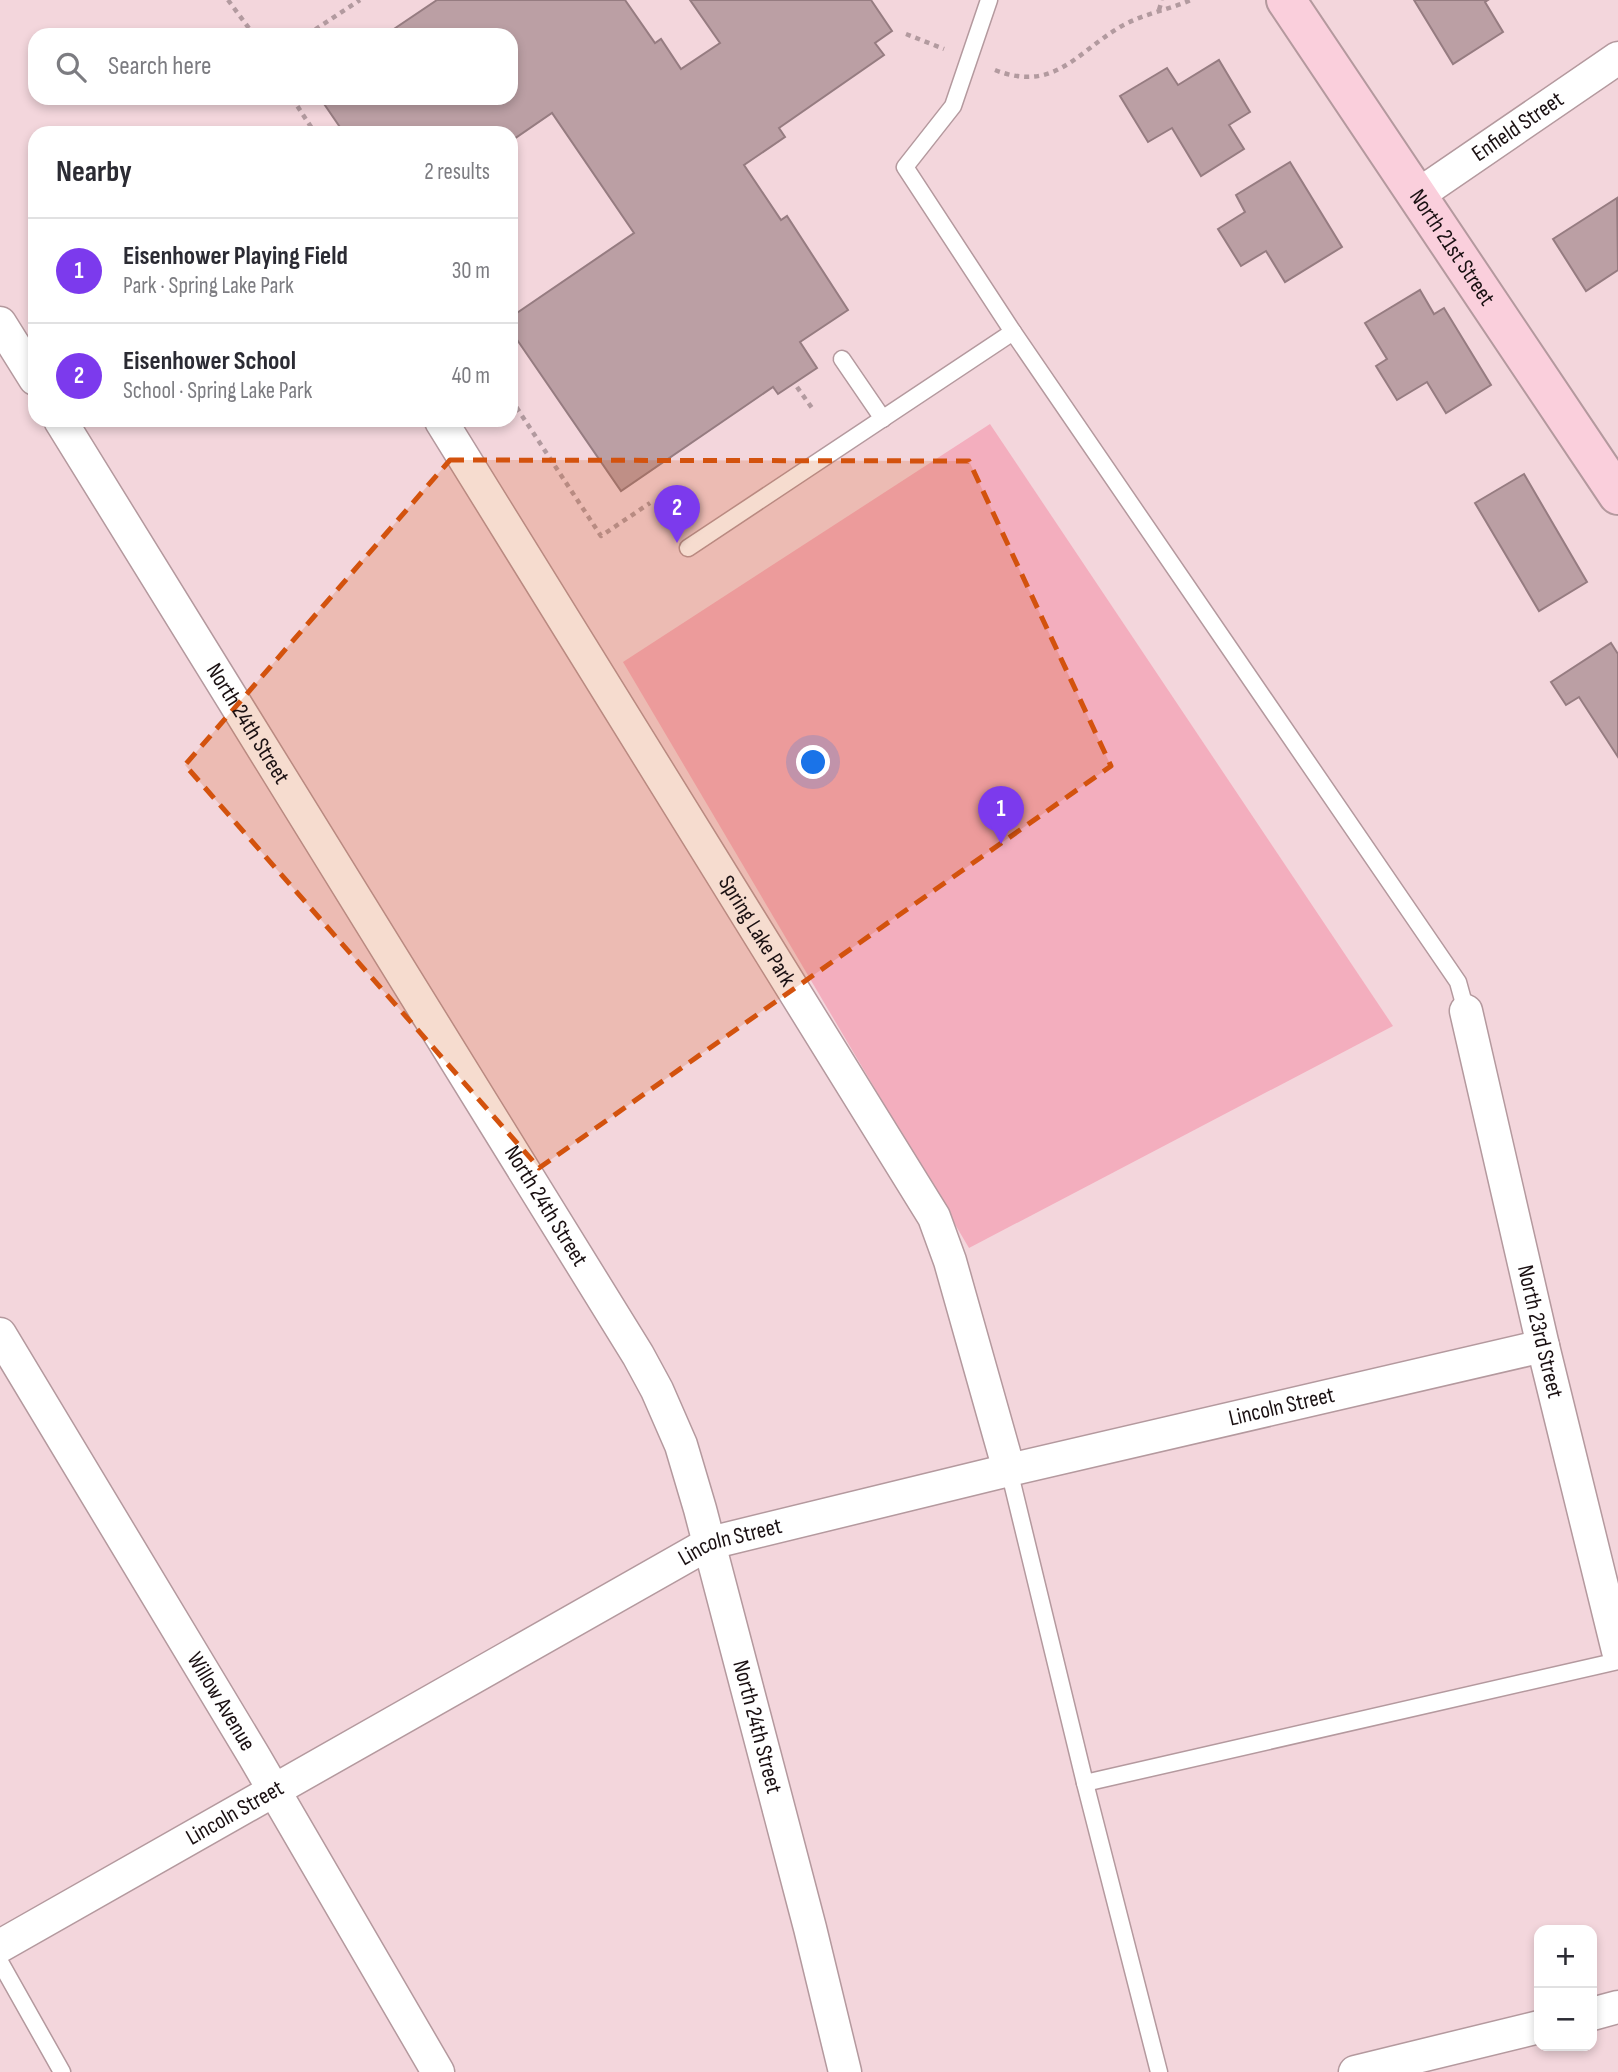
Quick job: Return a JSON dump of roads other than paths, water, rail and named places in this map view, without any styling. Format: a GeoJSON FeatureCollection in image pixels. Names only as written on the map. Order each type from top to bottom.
{"type":"FeatureCollection","features":[{"type":"Feature","properties":{"kind":"main road","name":"North 21st Street"},"geometry":{"type":"LineString","coordinates":[[1286,0],[1618,495]]}},
{"type":"Feature","properties":{"kind":"street","name":"Enfield Street"},"geometry":{"type":"LineString","coordinates":[[1418,195],[1618,58]]}},
{"type":"Feature","properties":{"kind":"street"},"geometry":{"type":"LineString","coordinates":[[0,323],[28,368]]}},
{"type":"Feature","properties":{"kind":"street","name":"North 24th Street"},"geometry":{"type":"LineString","coordinates":[[64,427],[639,1355],[657,1390],[681,1445],[710,1543],[845,2072]]}},
{"type":"Feature","properties":{"kind":"street","name":"Spring Lake Park"},"geometry":{"type":"LineString","coordinates":[[445,427],[934,1217],[950,1261],[1009,1470]]}},
{"type":"Feature","properties":{"kind":"street","name":"North 23rd Street"},"geometry":{"type":"LineString","coordinates":[[1466,1011],[1543,1346],[1618,1651]]}},
{"type":"Feature","properties":{"kind":"street","name":"Willow Avenue"},"geometry":{"type":"LineString","coordinates":[[0,1334],[438,2072]]}},
{"type":"Feature","properties":{"kind":"street","name":"Lincoln Street"},"geometry":{"type":"LineString","coordinates":[[0,1946],[710,1543],[1009,1470],[1543,1346]]}},
{"type":"Feature","properties":{"kind":"street"},"geometry":{"type":"LineString","coordinates":[[1597,2013],[1618,2007]]}},
{"type":"Feature","properties":{"kind":"street"},"geometry":{"type":"LineString","coordinates":[[1355,2072],[1534,2028]]}},
{"type":"Feature","properties":{"kind":"lane"},"geometry":{"type":"LineString","coordinates":[[989,0],[953,106],[905,166],[1013,332],[1458,982],[1466,1011]]}},
{"type":"Feature","properties":{"kind":"lane"},"geometry":{"type":"LineString","coordinates":[[688,548],[1013,332]]}},
{"type":"Feature","properties":{"kind":"lane"},"geometry":{"type":"LineString","coordinates":[[842,359],[883,419]]}},
{"type":"Feature","properties":{"kind":"lane"},"geometry":{"type":"LineString","coordinates":[[1009,1470],[1159,2072]]}},
{"type":"Feature","properties":{"kind":"lane"},"geometry":{"type":"LineString","coordinates":[[1085,1783],[1618,1661]]}},
{"type":"Feature","properties":{"kind":"lane"},"geometry":{"type":"LineString","coordinates":[[0,1962],[62,2072]]}},
{"type":"Feature","properties":{"kind":"place","name":"Eisenhower School"},"geometry":{"type":"Point","coordinates":[677,543]}},
{"type":"Feature","properties":{"kind":"place","name":"Eisenhower Playing Field"},"geometry":{"type":"Point","coordinates":[1001,844]}}]}
